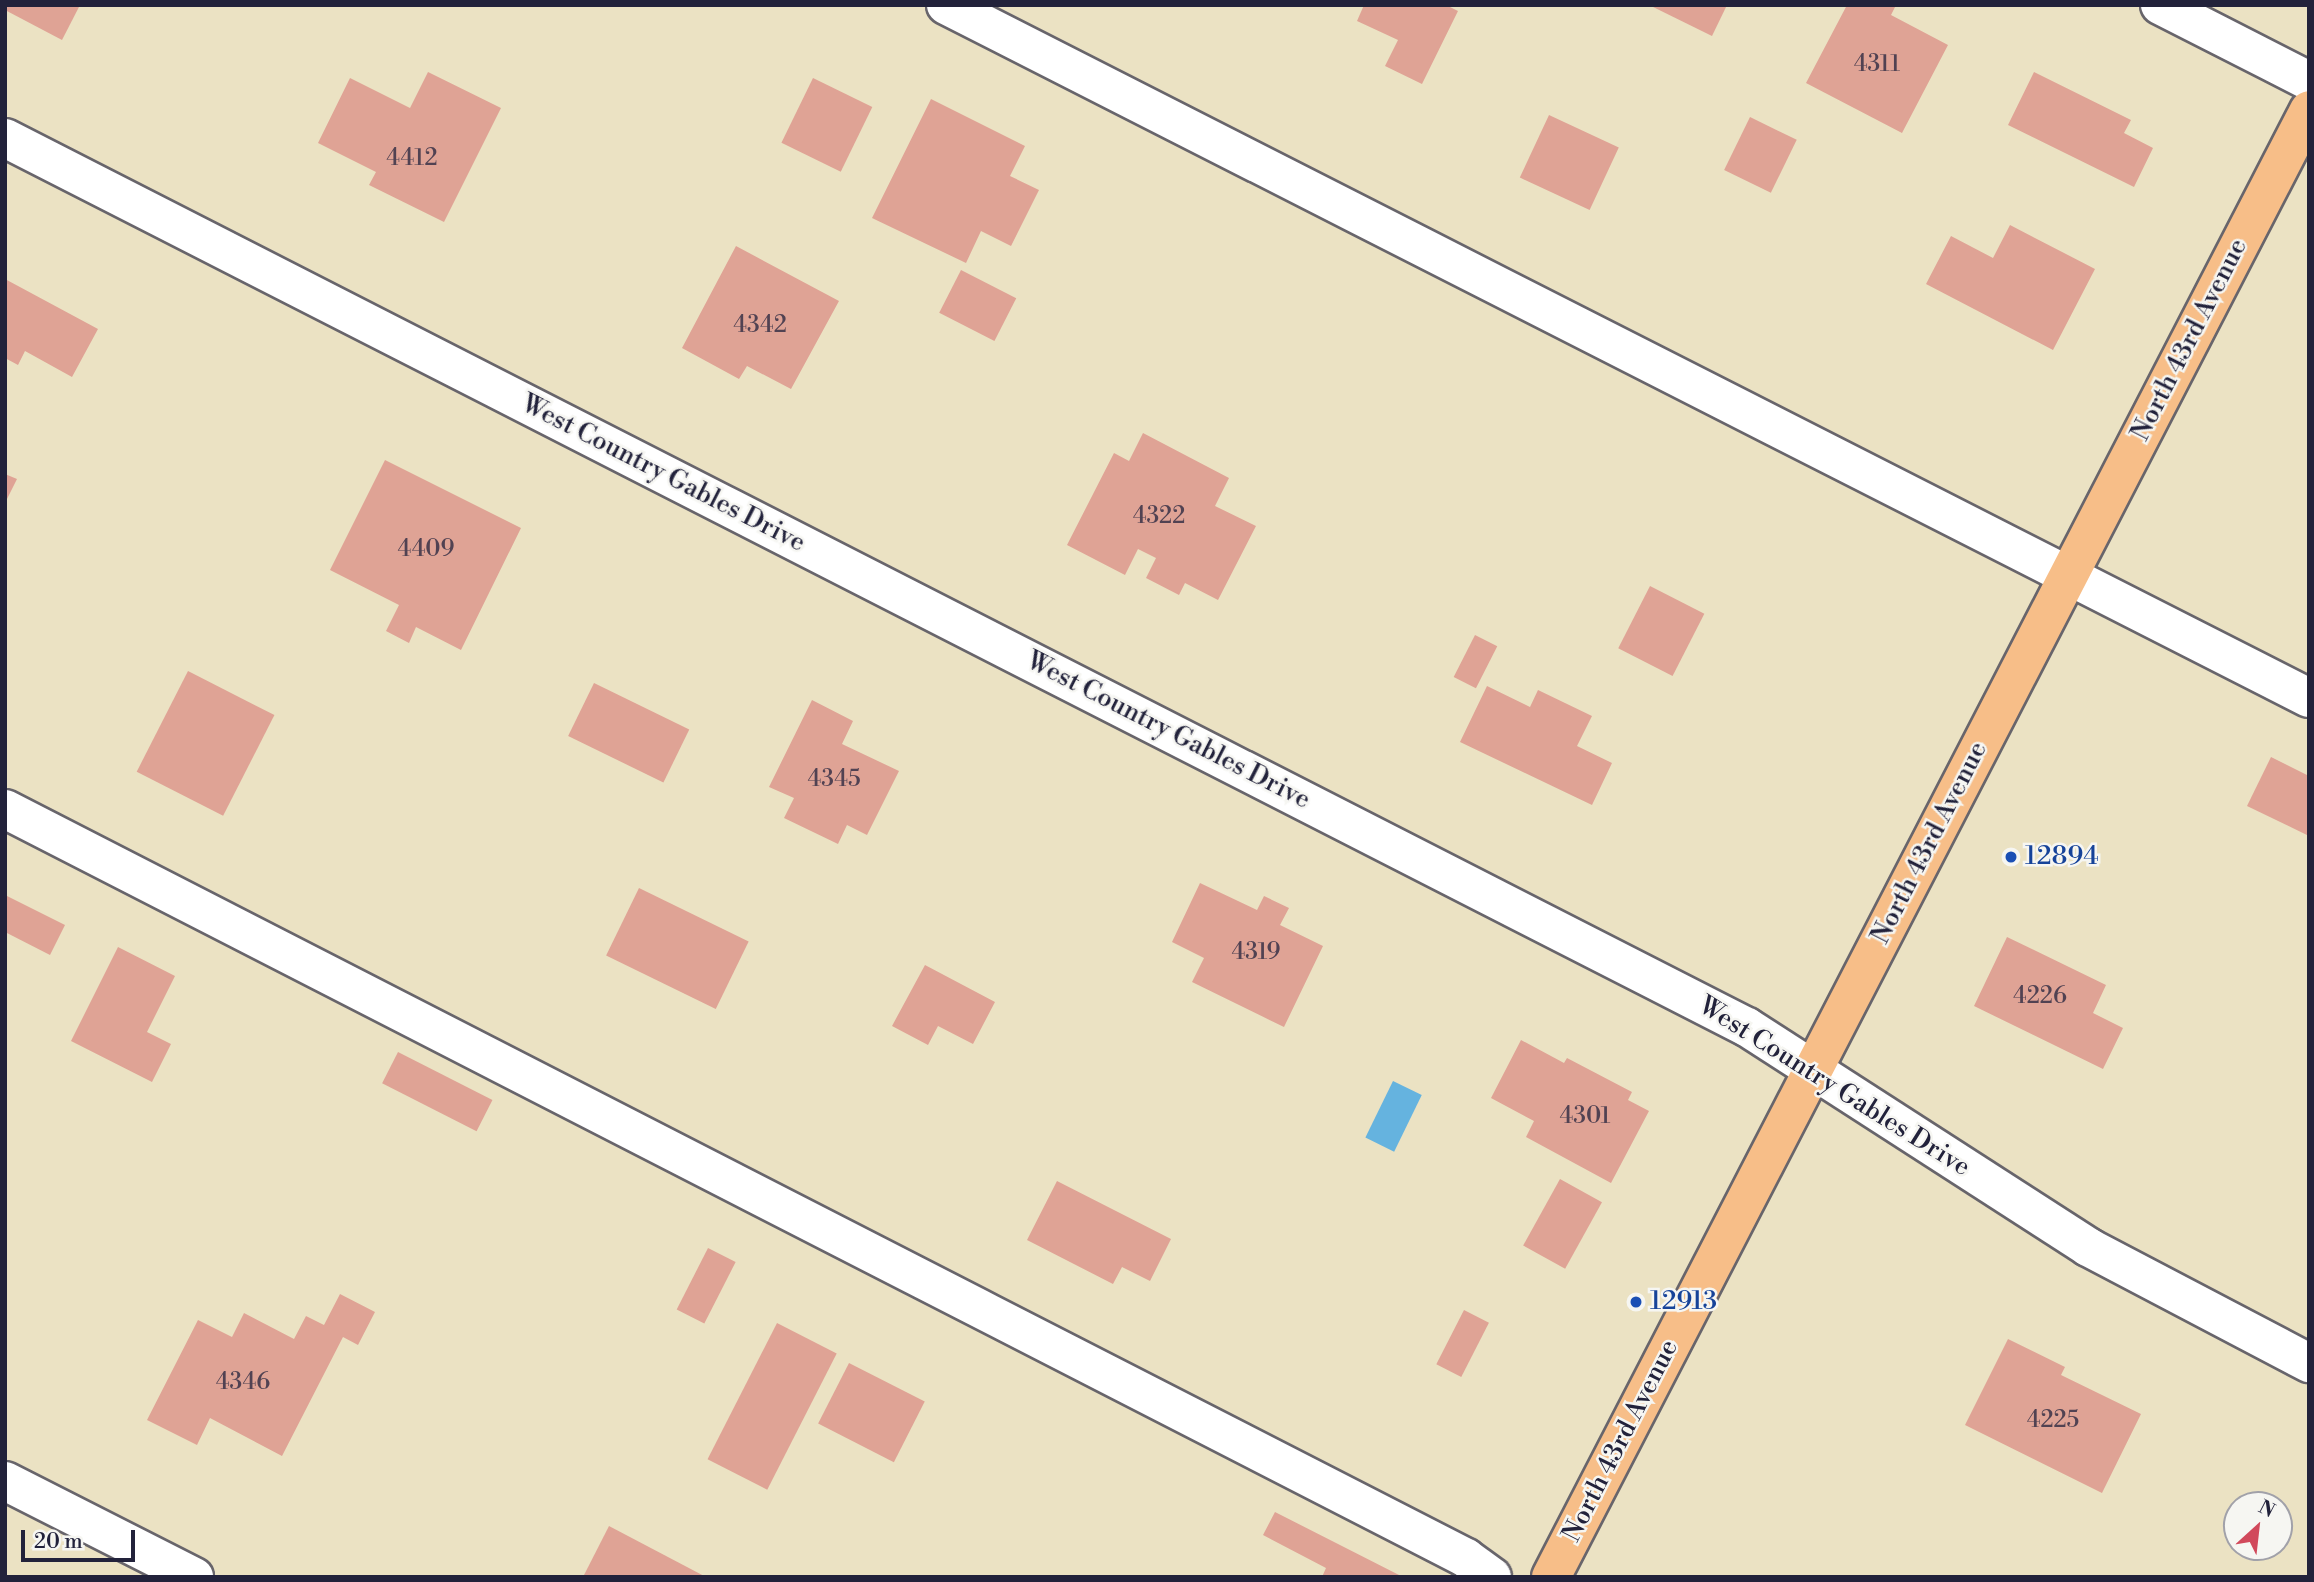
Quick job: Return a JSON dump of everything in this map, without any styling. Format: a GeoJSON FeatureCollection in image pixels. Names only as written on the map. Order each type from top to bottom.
{"type":"FeatureCollection","features":[{"type":"Feature","properties":{"kind":"main road","name":"North 43rd Avenue"},"geometry":{"type":"LineString","coordinates":[[1551,1577],[2309,110]]}},
{"type":"Feature","properties":{"kind":"street"},"geometry":{"type":"LineString","coordinates":[[946,5],[2068,578],[2309,698]]}},
{"type":"Feature","properties":{"kind":"street"},"geometry":{"type":"LineString","coordinates":[[2160,5],[2309,81]]}},
{"type":"Feature","properties":{"kind":"street","name":"West Country Gables Drive"},"geometry":{"type":"LineString","coordinates":[[5,138],[1735,1021],[2088,1247],[2309,1363]]}},
{"type":"Feature","properties":{"kind":"street"},"geometry":{"type":"LineString","coordinates":[[5,809],[1454,1551],[1492,1577]]}},
{"type":"Feature","properties":{"kind":"street"},"geometry":{"type":"LineString","coordinates":[[5,1481],[194,1577]]}},
{"type":"Feature","properties":{"kind":"water"},"geometry":{"type":"Polygon","coordinates":[[[1393,1081],[1422,1095],[1394,1152],[1365,1138],[1393,1081]]]}},
{"type":"Feature","properties":{"kind":"building"},"geometry":{"type":"Polygon","coordinates":[[[5,5],[80,5],[62,40],[5,10],[5,5]]]}},
{"type":"Feature","properties":{"kind":"building"},"geometry":{"type":"Polygon","coordinates":[[[1364,5],[1446,5],[1458,11],[1422,84],[1385,66],[1398,40],[1357,21],[1364,5]]]}},
{"type":"Feature","properties":{"kind":"building"},"geometry":{"type":"Polygon","coordinates":[[[1649,5],[1727,5],[1712,36],[1649,5]]]}},
{"type":"Feature","properties":{"kind":"building"},"geometry":{"type":"Polygon","coordinates":[[[1847,5],[1896,5],[1891,15],[1948,45],[1902,133],[1806,83],[1847,5]]]}},
{"type":"Feature","properties":{"kind":"building"},"geometry":{"type":"Polygon","coordinates":[[[428,72],[501,108],[444,222],[369,185],[376,172],[318,143],[350,78],[410,108],[428,72]]]}},
{"type":"Feature","properties":{"kind":"building"},"geometry":{"type":"Polygon","coordinates":[[[2034,72],[2131,120],[2124,133],[2153,148],[2134,187],[2008,125],[2034,72]]]}},
{"type":"Feature","properties":{"kind":"building"},"geometry":{"type":"Polygon","coordinates":[[[813,78],[872,107],[841,172],[781,143],[813,78]]]}},
{"type":"Feature","properties":{"kind":"building"},"geometry":{"type":"Polygon","coordinates":[[[931,99],[1025,146],[1010,176],[1039,190],[1011,246],[981,231],[966,263],[872,218],[931,99]]]}},
{"type":"Feature","properties":{"kind":"building"},"geometry":{"type":"Polygon","coordinates":[[[1549,115],[1619,148],[1590,210],[1520,178],[1549,115]]]}},
{"type":"Feature","properties":{"kind":"building"},"geometry":{"type":"Polygon","coordinates":[[[1750,117],[1797,140],[1771,193],[1724,170],[1750,117]]]}},
{"type":"Feature","properties":{"kind":"building"},"geometry":{"type":"Polygon","coordinates":[[[2010,225],[2095,269],[2053,350],[1926,284],[1951,236],[1993,258],[2010,225]]]}},
{"type":"Feature","properties":{"kind":"building"},"geometry":{"type":"Polygon","coordinates":[[[736,246],[839,301],[791,389],[747,366],[739,379],[682,348],[736,246]]]}},
{"type":"Feature","properties":{"kind":"building"},"geometry":{"type":"Polygon","coordinates":[[[961,270],[1016,298],[994,341],[939,313],[961,270]]]}},
{"type":"Feature","properties":{"kind":"building"},"geometry":{"type":"Polygon","coordinates":[[[5,279],[98,329],[72,377],[25,351],[18,365],[5,358],[5,279]]]}},
{"type":"Feature","properties":{"kind":"building"},"geometry":{"type":"Polygon","coordinates":[[[1143,433],[1229,478],[1215,506],[1256,526],[1218,600],[1185,583],[1179,595],[1146,578],[1156,558],[1138,549],[1125,575],[1067,545],[1114,453],[1129,461],[1143,433]]]}},
{"type":"Feature","properties":{"kind":"building"},"geometry":{"type":"Polygon","coordinates":[[[385,460],[521,528],[461,650],[416,627],[409,643],[386,631],[399,605],[330,570],[385,460]]]}},
{"type":"Feature","properties":{"kind":"building"},"geometry":{"type":"Polygon","coordinates":[[[5,474],[17,479],[5,503],[5,474]]]}},
{"type":"Feature","properties":{"kind":"building"},"geometry":{"type":"Polygon","coordinates":[[[1650,586],[1704,614],[1673,676],[1618,648],[1650,586]]]}},
{"type":"Feature","properties":{"kind":"building"},"geometry":{"type":"Polygon","coordinates":[[[1475,635],[1497,646],[1476,688],[1454,677],[1475,635]]]}},
{"type":"Feature","properties":{"kind":"building"},"geometry":{"type":"Polygon","coordinates":[[[188,671],[274,715],[223,816],[137,772],[188,671]]]}},
{"type":"Feature","properties":{"kind":"building"},"geometry":{"type":"Polygon","coordinates":[[[594,683],[689,729],[663,782],[568,736],[594,683]]]}},
{"type":"Feature","properties":{"kind":"building"},"geometry":{"type":"Polygon","coordinates":[[[1487,686],[1530,707],[1538,690],[1592,716],[1577,746],[1612,763],[1592,805],[1460,742],[1487,686]]]}},
{"type":"Feature","properties":{"kind":"building"},"geometry":{"type":"Polygon","coordinates":[[[812,700],[853,721],[842,744],[899,771],[867,835],[847,825],[838,844],[784,818],[794,798],[769,787],[812,700]]]}},
{"type":"Feature","properties":{"kind":"building"},"geometry":{"type":"Polygon","coordinates":[[[2271,757],[2309,776],[2309,836],[2247,806],[2271,757]]]}},
{"type":"Feature","properties":{"kind":"building"},"geometry":{"type":"Polygon","coordinates":[[[1200,883],[1257,910],[1264,896],[1289,908],[1280,925],[1323,946],[1284,1027],[1192,982],[1204,958],[1172,942],[1200,883]]]}},
{"type":"Feature","properties":{"kind":"building"},"geometry":{"type":"Polygon","coordinates":[[[639,888],[749,941],[716,1009],[606,955],[639,888]]]}},
{"type":"Feature","properties":{"kind":"building"},"geometry":{"type":"Polygon","coordinates":[[[5,895],[65,925],[50,955],[5,932],[5,895]]]}},
{"type":"Feature","properties":{"kind":"building"},"geometry":{"type":"Polygon","coordinates":[[[2007,937],[2106,985],[2093,1013],[2123,1028],[2103,1069],[1974,1006],[2007,937]]]}},
{"type":"Feature","properties":{"kind":"building"},"geometry":{"type":"Polygon","coordinates":[[[118,947],[175,976],[147,1032],[171,1044],[152,1082],[71,1041],[118,947]]]}},
{"type":"Feature","properties":{"kind":"building"},"geometry":{"type":"Polygon","coordinates":[[[925,965],[995,1002],[973,1044],[938,1026],[928,1045],[892,1026],[925,965]]]}},
{"type":"Feature","properties":{"kind":"building"},"geometry":{"type":"Polygon","coordinates":[[[1521,1040],[1564,1063],[1567,1058],[1632,1092],[1628,1100],[1649,1111],[1611,1183],[1526,1137],[1534,1121],[1491,1098],[1521,1040]]]}},
{"type":"Feature","properties":{"kind":"building"},"geometry":{"type":"Polygon","coordinates":[[[398,1052],[492,1100],[477,1131],[382,1083],[398,1052]]]}},
{"type":"Feature","properties":{"kind":"building"},"geometry":{"type":"Polygon","coordinates":[[[1560,1179],[1602,1202],[1565,1269],[1523,1245],[1560,1179]]]}},
{"type":"Feature","properties":{"kind":"building"},"geometry":{"type":"Polygon","coordinates":[[[1057,1181],[1171,1239],[1150,1281],[1122,1267],[1113,1284],[1027,1240],[1057,1181]]]}},
{"type":"Feature","properties":{"kind":"building"},"geometry":{"type":"Polygon","coordinates":[[[708,1248],[736,1262],[704,1324],[677,1309],[708,1248]]]}},
{"type":"Feature","properties":{"kind":"building"},"geometry":{"type":"Polygon","coordinates":[[[340,1294],[375,1312],[358,1345],[343,1337],[282,1456],[210,1418],[197,1445],[147,1420],[198,1320],[232,1337],[244,1313],[294,1339],[306,1316],[324,1325],[340,1294]]]}},
{"type":"Feature","properties":{"kind":"building"},"geometry":{"type":"Polygon","coordinates":[[[1464,1310],[1489,1323],[1461,1377],[1436,1364],[1464,1310]]]}},
{"type":"Feature","properties":{"kind":"building"},"geometry":{"type":"Polygon","coordinates":[[[777,1323],[837,1353],[767,1490],[708,1459],[777,1323]]]}},
{"type":"Feature","properties":{"kind":"building"},"geometry":{"type":"Polygon","coordinates":[[[2008,1339],[2065,1367],[2061,1375],[2141,1414],[2102,1493],[1965,1425],[2008,1339]]]}},
{"type":"Feature","properties":{"kind":"building"},"geometry":{"type":"Polygon","coordinates":[[[849,1363],[925,1402],[894,1462],[818,1424],[849,1363]]]}},
{"type":"Feature","properties":{"kind":"building"},"geometry":{"type":"Polygon","coordinates":[[[1275,1512],[1403,1577],[1322,1577],[1326,1568],[1263,1535],[1275,1512]]]}},
{"type":"Feature","properties":{"kind":"building"},"geometry":{"type":"Polygon","coordinates":[[[609,1526],[706,1577],[583,1577],[609,1526]]]}},
{"type":"Feature","properties":{"kind":"place","name":"12894"},"geometry":{"type":"Point","coordinates":[2011,857]}},
{"type":"Feature","properties":{"kind":"place","name":"12913"},"geometry":{"type":"Point","coordinates":[1636,1302]}}]}
